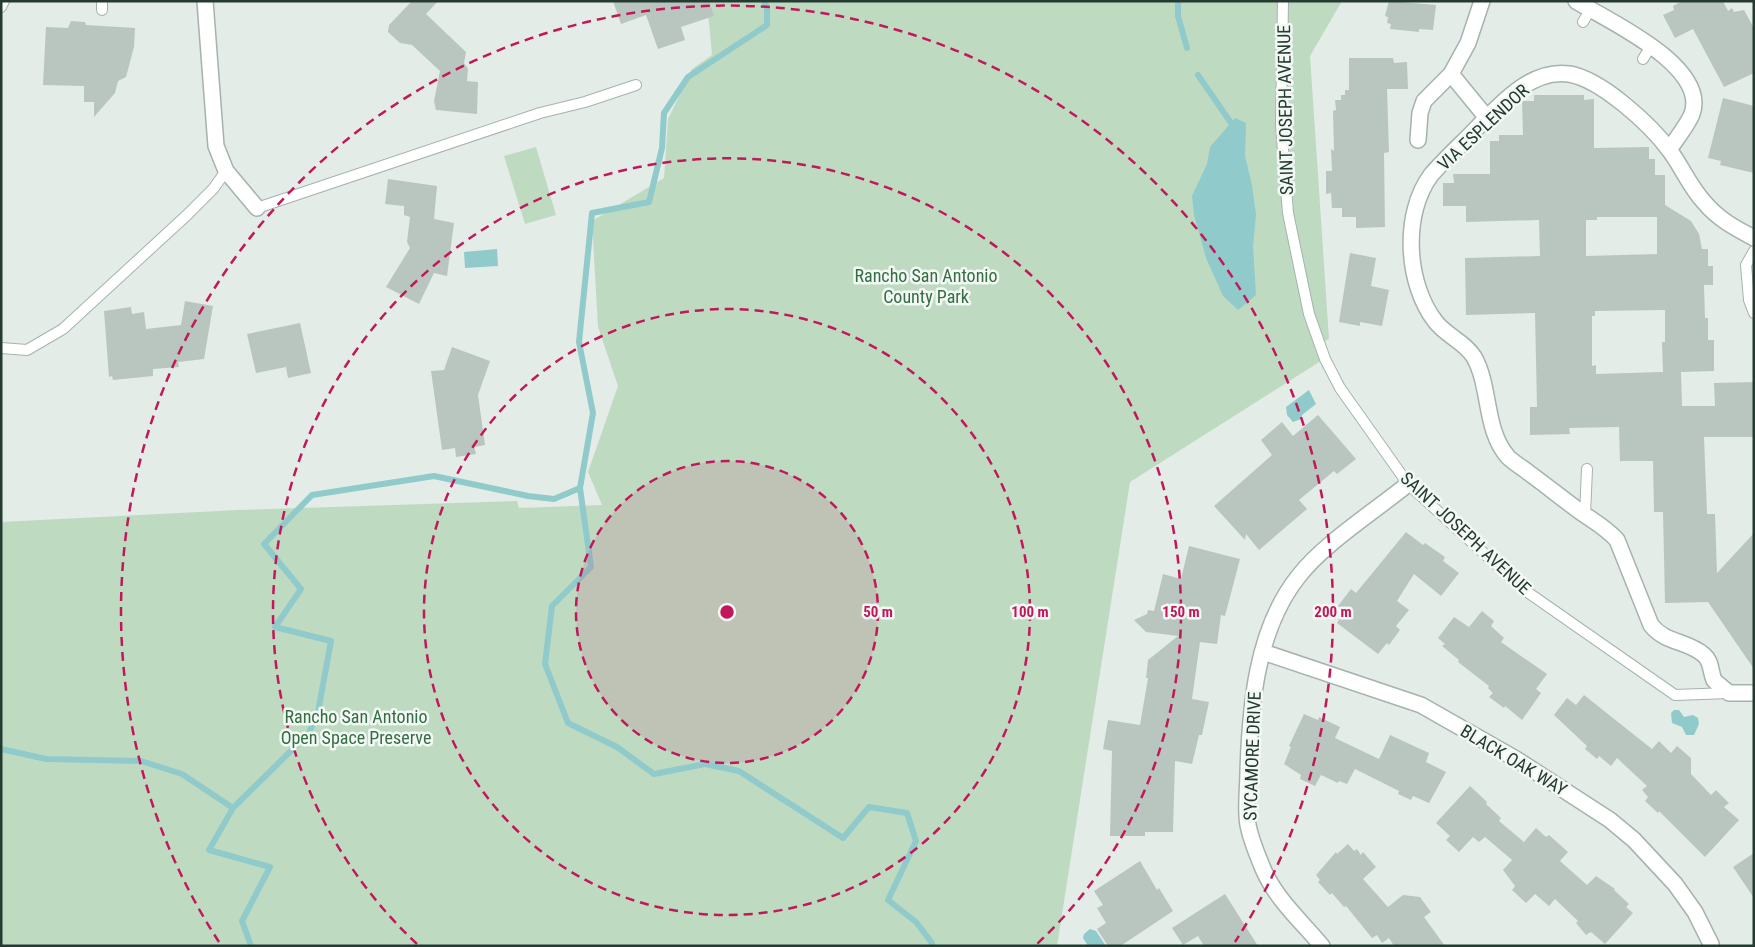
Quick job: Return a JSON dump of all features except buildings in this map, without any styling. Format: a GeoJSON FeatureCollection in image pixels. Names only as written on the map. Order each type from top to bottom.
{"type":"FeatureCollection","features":[{"type":"Feature","properties":{"kind":"street"},"geometry":{"type":"LineString","coordinates":[[205,1],[216,146],[226,171],[256,208]]}},
{"type":"Feature","properties":{"kind":"street"},"geometry":{"type":"LineString","coordinates":[[1418,140],[1420,113],[1424,101],[1452,74],[1468,43],[1482,1]]}},
{"type":"Feature","properties":{"kind":"street"},"geometry":{"type":"LineString","coordinates":[[1576,1],[1586,16],[1647,53],[1679,69],[1688,84],[1693,98],[1692,114],[1669,150]]}},
{"type":"Feature","properties":{"kind":"street"},"geometry":{"type":"LineString","coordinates":[[1452,74],[1487,118]]}},
{"type":"Feature","properties":{"kind":"street","name":"VIA ESPLENDOR"},"geometry":{"type":"LineString","coordinates":[[1729,693],[1714,680],[1712,666],[1706,656],[1694,647],[1660,636],[1651,625],[1617,540],[1607,529],[1585,515],[1508,457],[1496,433],[1474,356],[1435,322],[1413,276],[1411,239],[1420,198],[1430,177],[1508,98],[1531,82],[1549,74],[1570,74],[1598,86],[1621,101],[1669,150],[1704,204],[1726,223],[1754,238]]}},
{"type":"Feature","properties":{"kind":"street","name":"SYCAMORE DRIVE"},"geometry":{"type":"LineString","coordinates":[[1322,946],[1276,893],[1264,871],[1248,824],[1250,724],[1254,686],[1263,652],[1287,592],[1298,576],[1326,550],[1408,484]]}},
{"type":"Feature","properties":{"kind":"street","name":"BLACK OAK WAY"},"geometry":{"type":"LineString","coordinates":[[1263,652],[1421,705],[1516,759],[1610,820],[1634,840],[1675,884],[1695,912],[1711,944]]}},
{"type":"Feature","properties":{"kind":"street"},"geometry":{"type":"LineString","coordinates":[[1729,693],[1754,693]]}},
{"type":"Feature","properties":{"kind":"lane"},"geometry":{"type":"LineString","coordinates":[[1,7],[4,1]]}},
{"type":"Feature","properties":{"kind":"lane","name":"SAINT JOSEPH AVENUE"},"geometry":{"type":"LineString","coordinates":[[1284,1],[1281,43],[1283,161],[1292,240],[1309,314],[1324,358],[1340,388],[1408,484],[1523,589],[1675,695],[1729,693]]}},
{"type":"Feature","properties":{"kind":"lane"},"geometry":{"type":"LineString","coordinates":[[256,208],[540,113],[585,102],[636,85]]}},
{"type":"Feature","properties":{"kind":"lane"},"geometry":{"type":"LineString","coordinates":[[1,348],[27,350],[62,329],[213,190],[226,171]]}},
{"type":"Feature","properties":{"kind":"lane"},"geometry":{"type":"LineString","coordinates":[[1754,251],[1746,265],[1749,300],[1754,313]]}},
{"type":"Feature","properties":{"kind":"lane"},"geometry":{"type":"LineString","coordinates":[[1585,515],[1587,469]]}},
{"type":"Feature","properties":{"kind":"green space","name":"Rancho San Antonio County Park"},"geometry":{"type":"Polygon","coordinates":[[[707,1],[1342,1],[1310,56],[1329,339],[1318,345],[1324,359],[1130,482],[1057,946],[1,946],[1,522],[238,510],[517,501],[519,508],[602,505],[588,472],[618,386],[598,327],[592,221],[664,178],[668,119],[692,69],[712,55],[707,1]]]}},
{"type":"Feature","properties":{"kind":"green space"},"geometry":{"type":"Polygon","coordinates":[[[536,147],[556,215],[525,224],[504,156],[536,147]]]}},
{"type":"Feature","properties":{"kind":"water"},"geometry":{"type":"Polygon","coordinates":[[[1235,118],[1246,123],[1245,156],[1252,185],[1256,215],[1253,246],[1256,295],[1238,310],[1223,296],[1206,258],[1194,215],[1192,196],[1207,164],[1210,147],[1235,118]]]}},
{"type":"Feature","properties":{"kind":"water"},"geometry":{"type":"Polygon","coordinates":[[[497,249],[498,266],[465,268],[464,252],[497,249]]]}},
{"type":"Feature","properties":{"kind":"water"},"geometry":{"type":"Polygon","coordinates":[[[1309,390],[1316,404],[1302,415],[1301,419],[1293,422],[1287,415],[1286,407],[1309,390]]]}},
{"type":"Feature","properties":{"kind":"water"},"geometry":{"type":"Polygon","coordinates":[[[1674,710],[1679,710],[1684,717],[1693,715],[1698,718],[1699,724],[1694,735],[1686,735],[1682,727],[1672,723],[1671,713],[1674,710]]]}},
{"type":"Feature","properties":{"kind":"water"},"geometry":{"type":"Polygon","coordinates":[[[1090,929],[1096,931],[1106,946],[1088,946],[1083,938],[1084,934],[1090,929]]]}},
{"type":"Feature","properties":{"kind":"waterway"},"geometry":{"type":"LineString","coordinates":[[764,1],[767,7],[767,25],[688,77],[664,113],[662,148],[649,202],[592,213],[579,342],[593,413],[580,488],[591,567],[552,606],[545,664],[568,723],[617,747],[654,774],[705,764],[739,771],[843,838],[869,807],[907,813],[916,841],[888,900],[916,922],[932,943],[931,946]]}},
{"type":"Feature","properties":{"kind":"waterway"},"geometry":{"type":"LineString","coordinates":[[1178,1],[1178,16],[1187,48]]}},
{"type":"Feature","properties":{"kind":"waterway"},"geometry":{"type":"LineString","coordinates":[[1198,75],[1231,123]]}},
{"type":"Feature","properties":{"kind":"waterway"},"geometry":{"type":"LineString","coordinates":[[251,946],[242,921],[270,867],[209,850],[233,808],[309,733],[318,712],[331,641],[275,627],[301,589],[264,544],[312,495],[434,476],[528,496],[554,499],[580,488]]}},
{"type":"Feature","properties":{"kind":"waterway"},"geometry":{"type":"LineString","coordinates":[[1,749],[46,759],[141,761],[182,774],[233,808]]}},
{"type":"Feature","properties":{"kind":"park label","name":"Rancho San Antonio Open Space Preserve"},"geometry":{"type":"Point","coordinates":[356,726]}}]}
